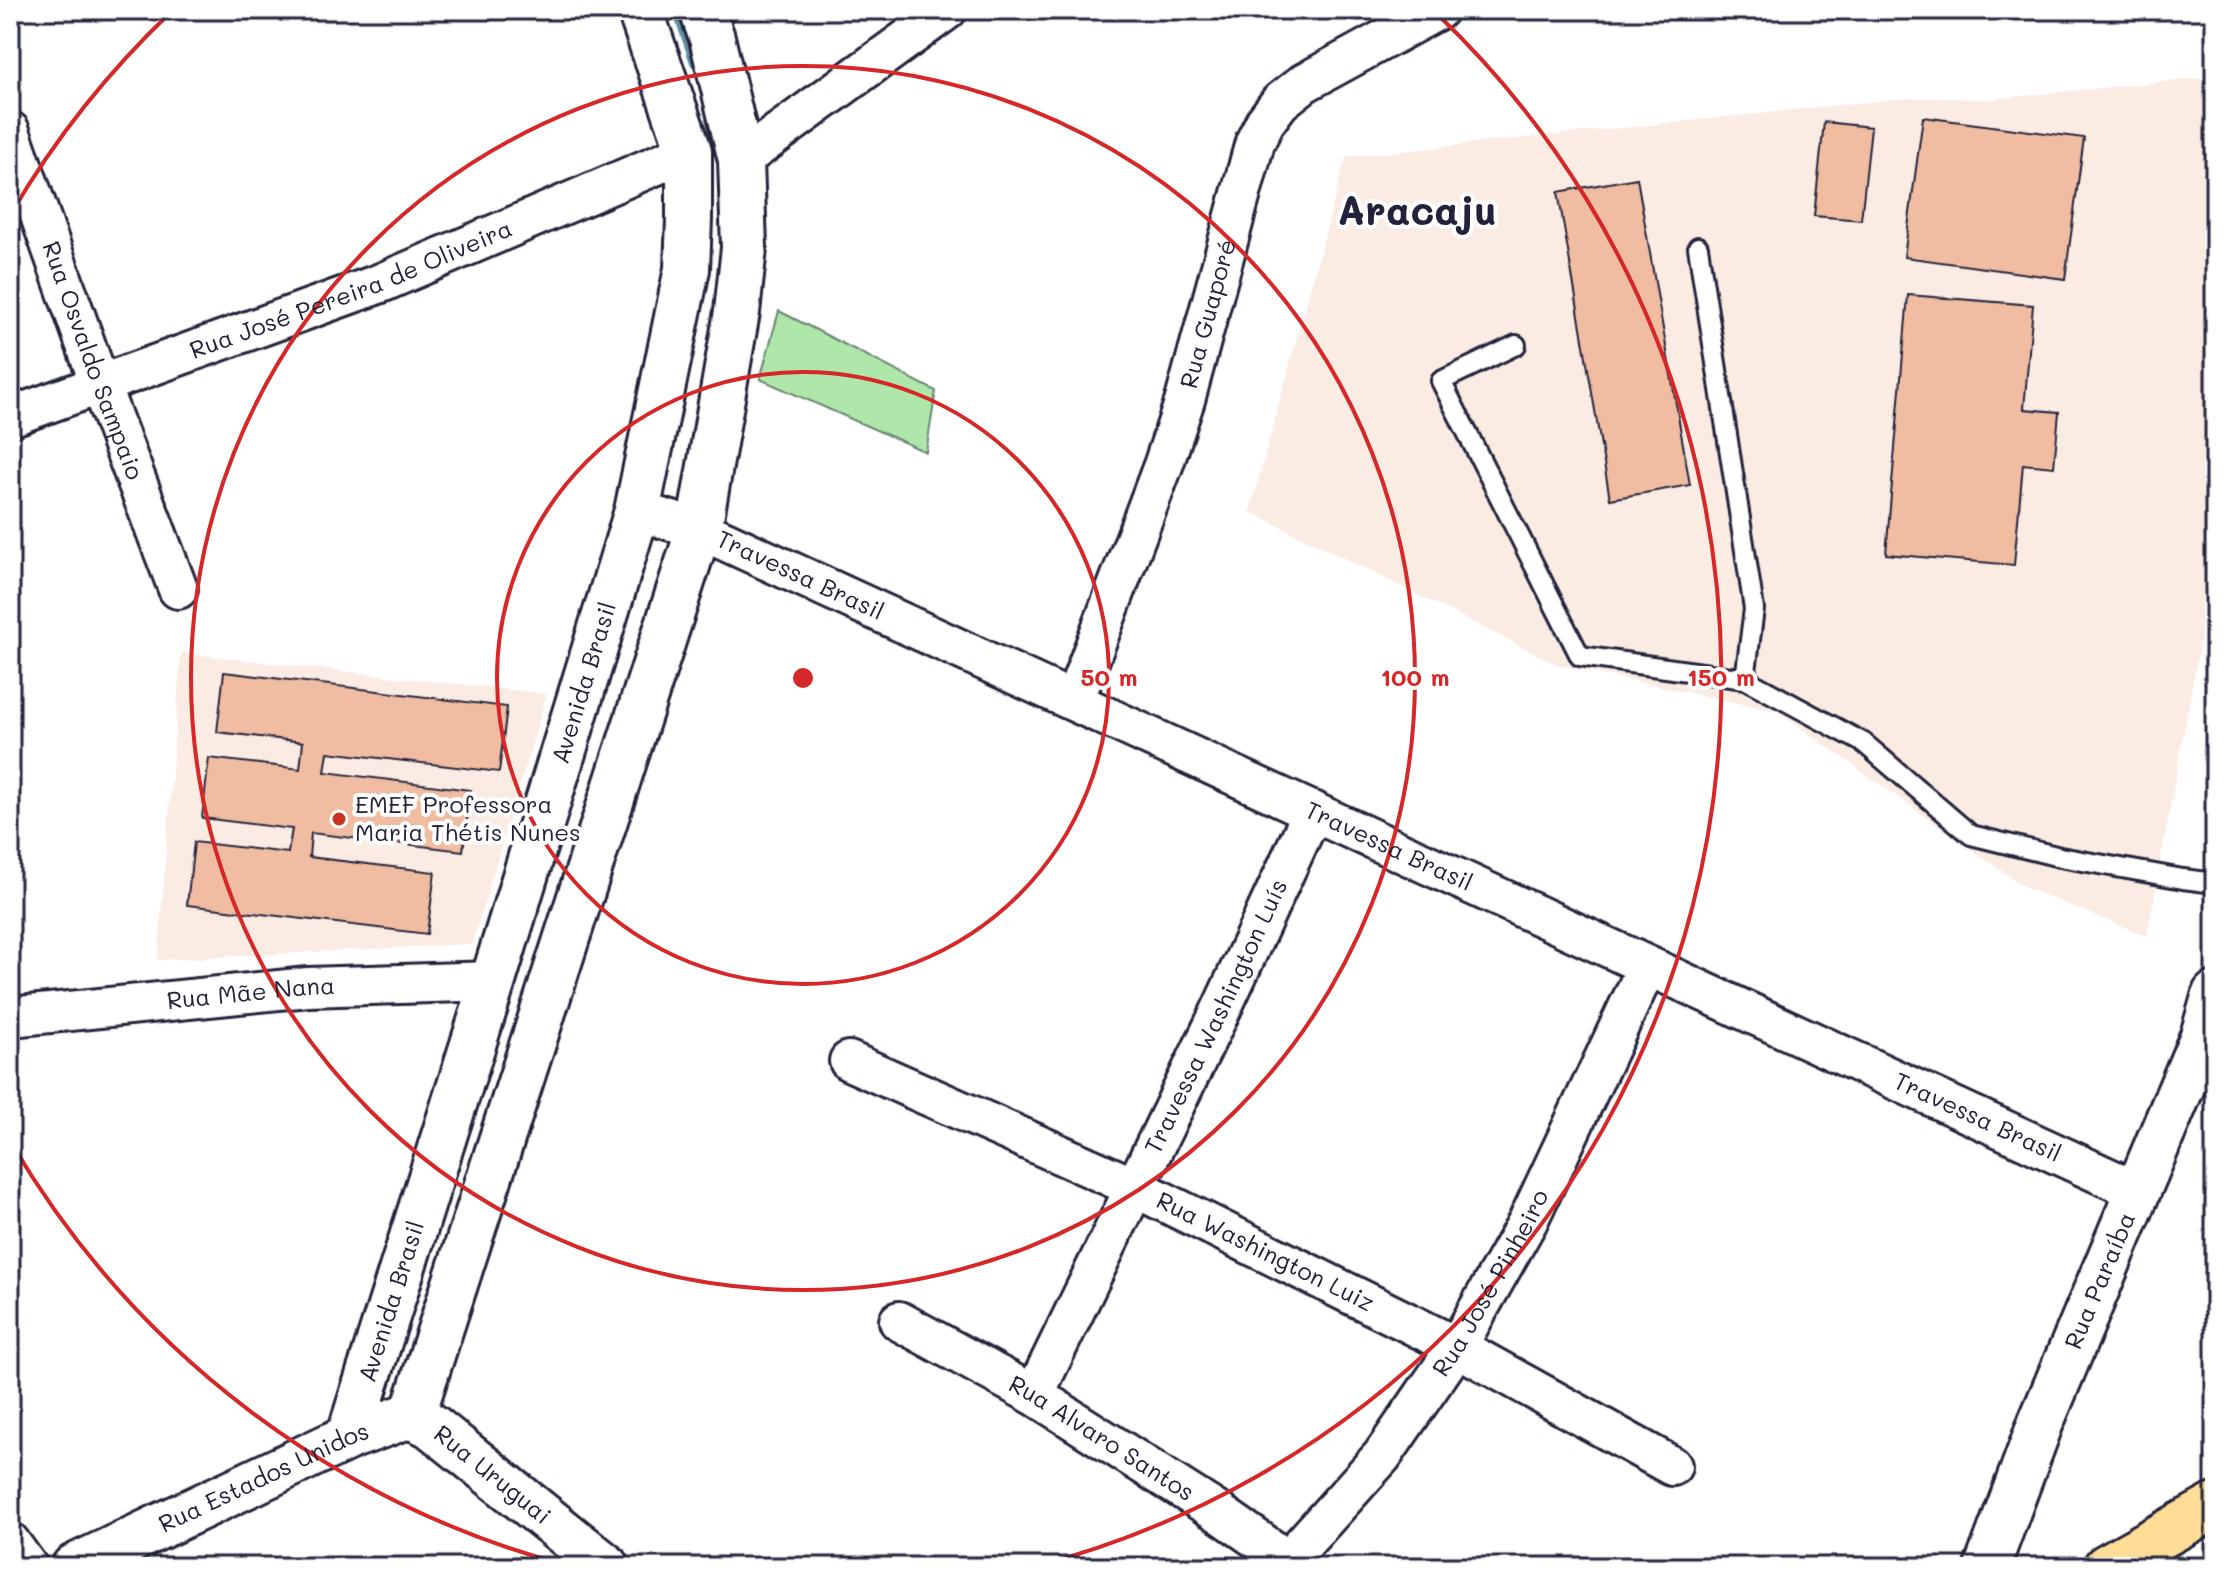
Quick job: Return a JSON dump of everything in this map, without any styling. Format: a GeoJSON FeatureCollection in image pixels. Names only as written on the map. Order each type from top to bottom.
{"type":"FeatureCollection","features":[{"type":"Feature","properties":{"kind":"main road"},"geometry":{"type":"LineString","coordinates":[[2106,1567],[2215,1506]]}},
{"type":"Feature","properties":{"kind":"street","name":"Avenida Brasil"},"geometry":{"type":"LineString","coordinates":[[349,1437],[637,511],[687,269],[689,151],[640,10]]}},
{"type":"Feature","properties":{"kind":"street"},"geometry":{"type":"LineString","coordinates":[[412,1417],[699,529],[737,312],[744,248],[741,160],[712,38],[702,10]]}},
{"type":"Feature","properties":{"kind":"street"},"geometry":{"type":"LineString","coordinates":[[741,160],[947,10]]}},
{"type":"Feature","properties":{"kind":"street","name":"Rua Guaporé"},"geometry":{"type":"LineString","coordinates":[[1074,701],[1185,400],[1255,142],[1265,122],[1280,102],[1304,83],[1438,10]]}},
{"type":"Feature","properties":{"kind":"street","name":"Rua Osvaldo Sampaio"},"geometry":{"type":"LineString","coordinates":[[10,131],[100,385],[178,589]]}},
{"type":"Feature","properties":{"kind":"street","name":"Rua José Pereira de Oliveira"},"geometry":{"type":"LineString","coordinates":[[10,417],[381,283],[689,151]]}},
{"type":"Feature","properties":{"kind":"street","name":"Travessa Brasil"},"geometry":{"type":"LineString","coordinates":[[637,511],[699,529],[2137,1191]]}},
{"type":"Feature","properties":{"kind":"street","name":"Travessa Washington Luís"},"geometry":{"type":"LineString","coordinates":[[1034,1395],[1136,1188],[1313,811]]}},
{"type":"Feature","properties":{"kind":"street","name":"Rua José Pinheiro"},"geometry":{"type":"LineString","coordinates":[[1289,1565],[1382,1456],[1457,1347],[1528,1221],[1647,967]]}},
{"type":"Feature","properties":{"kind":"street","name":"Rua Mãe Nana"},"geometry":{"type":"LineString","coordinates":[[10,1017],[308,987],[493,981]]}},
{"type":"Feature","properties":{"kind":"street","name":"Rua Paraíba"},"geometry":{"type":"LineString","coordinates":[[1987,1567],[2041,1422],[2203,1036],[2215,994]]}},
{"type":"Feature","properties":{"kind":"street","name":"Rua Washington Luiz"},"geometry":{"type":"LineString","coordinates":[[849,1061],[1136,1188],[1457,1347],[1672,1466]]}},
{"type":"Feature","properties":{"kind":"street","name":"Rua Alvaro Santos"},"geometry":{"type":"LineString","coordinates":[[899,1321],[1034,1395],[1221,1514],[1289,1565]]}},
{"type":"Feature","properties":{"kind":"street","name":"Rua Estados Unidos"},"geometry":{"type":"LineString","coordinates":[[74,1567],[349,1437],[412,1417]]}},
{"type":"Feature","properties":{"kind":"street","name":"Rua Uruguai"},"geometry":{"type":"LineString","coordinates":[[412,1417],[430,1425],[607,1567]]}},
{"type":"Feature","properties":{"kind":"street"},"geometry":{"type":"LineString","coordinates":[[10,1542],[28,1567]]}},
{"type":"Feature","properties":{"kind":"lane"},"geometry":{"type":"LineString","coordinates":[[1698,247],[1754,609],[1745,679]]}},
{"type":"Feature","properties":{"kind":"lane"},"geometry":{"type":"LineString","coordinates":[[1516,345],[1441,381],[1580,656],[1745,679],[1864,743],[1971,835],[2060,857],[2215,883]]}},
{"type":"Feature","properties":{"kind":"shaded area"},"geometry":{"type":"Polygon","coordinates":[[[2202,78],[2215,275],[2215,560],[2147,936],[2026,888],[1777,711],[1558,665],[1250,511],[1346,157],[1907,98],[1991,99],[2202,78]]]}},
{"type":"Feature","properties":{"kind":"shaded area","name":"EMEF Professora Maria Thétis Nunes"},"geometry":{"type":"Polygon","coordinates":[[[181,653],[547,694],[472,944],[158,960],[181,653]]]}},
{"type":"Feature","properties":{"kind":"green space"},"geometry":{"type":"Polygon","coordinates":[[[779,311],[936,391],[926,452],[760,379],[779,311]]]}},
{"type":"Feature","properties":{"kind":"building"},"geometry":{"type":"Polygon","coordinates":[[[1923,117],[2084,138],[2065,279],[1904,257],[1923,117]]]}},
{"type":"Feature","properties":{"kind":"building"},"geometry":{"type":"Polygon","coordinates":[[[1824,122],[1871,127],[1861,220],[1814,216],[1824,122]]]}},
{"type":"Feature","properties":{"kind":"building"},"geometry":{"type":"Polygon","coordinates":[[[1637,178],[1690,485],[1610,499],[1558,192],[1637,178]]]}},
{"type":"Feature","properties":{"kind":"building"},"geometry":{"type":"Polygon","coordinates":[[[1908,295],[2033,305],[2024,409],[2059,412],[2054,467],[2023,464],[2014,565],[1886,554],[1908,295]]]}},
{"type":"Feature","properties":{"kind":"building"},"geometry":{"type":"Polygon","coordinates":[[[224,672],[507,707],[499,772],[328,752],[325,772],[471,790],[463,851],[311,833],[309,857],[435,872],[427,934],[187,905],[194,842],[288,853],[292,829],[202,818],[209,758],[300,769],[303,742],[217,732],[224,672]]]}},
{"type":"Feature","properties":{"kind":"waterway"},"geometry":{"type":"LineString","coordinates":[[678,10],[696,62]]}},
{"type":"Feature","properties":{"kind":"place","name":"EMEF Professora Maria Thétis Nunes"},"geometry":{"type":"Point","coordinates":[339,819]}},
{"type":"Feature","properties":{"kind":"district","name":"Aracaju"},"geometry":{"type":"Point","coordinates":[1417,211]}}]}
